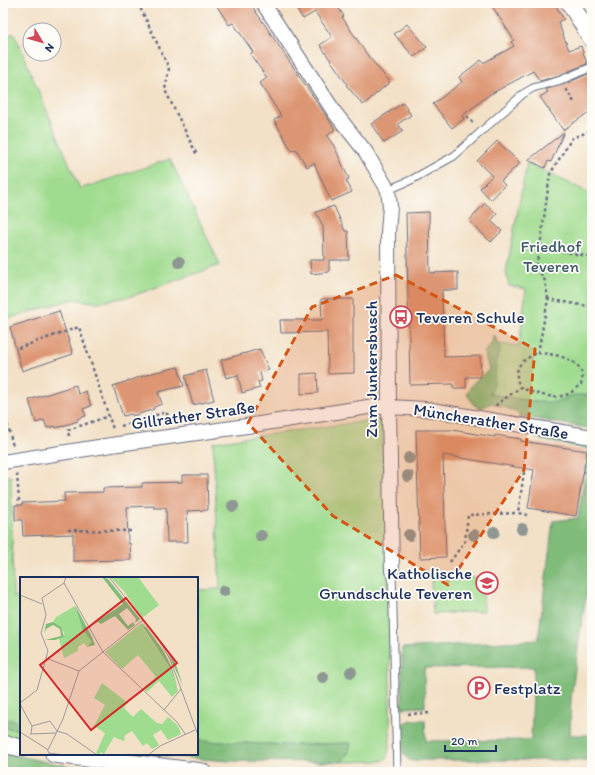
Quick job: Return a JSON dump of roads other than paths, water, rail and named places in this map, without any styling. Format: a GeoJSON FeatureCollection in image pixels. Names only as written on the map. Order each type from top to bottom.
{"type":"FeatureCollection","features":[{"type":"Feature","properties":{"kind":"street","name":"Zum Junkersbusch"},"geometry":{"type":"LineString","coordinates":[[263,3],[335,113],[365,151],[388,190],[390,206],[388,233],[392,571]]}},
{"type":"Feature","properties":{"kind":"street"},"geometry":{"type":"LineString","coordinates":[[570,3],[592,39]]}},
{"type":"Feature","properties":{"kind":"street","name":"Gillrather Straße"},"geometry":{"type":"LineString","coordinates":[[10,461],[368,407],[389,407]]}},
{"type":"Feature","properties":{"kind":"street","name":"Müncherather Straße"},"geometry":{"type":"LineString","coordinates":[[389,407],[426,409],[592,437]]}},
{"type":"Feature","properties":{"kind":"street"},"geometry":{"type":"LineString","coordinates":[[3,744],[20,748]]}},
{"type":"Feature","properties":{"kind":"street"},"geometry":{"type":"LineString","coordinates":[[62,755],[202,772]]}},
{"type":"Feature","properties":{"kind":"lane"},"geometry":{"type":"LineString","coordinates":[[388,190],[411,180],[454,156],[523,94],[533,88],[561,80],[592,67]]}},
{"type":"Feature","properties":{"kind":"lane","name":"Zum Junkersbusch"},"geometry":{"type":"LineString","coordinates":[[392,571],[397,772]]}},
{"type":"Feature","properties":{"kind":"place","name":"Teveren Schule"},"geometry":{"type":"Point","coordinates":[401,317]}},
{"type":"Feature","properties":{"kind":"place","name":"Katholische Grundschule Teveren"},"geometry":{"type":"Point","coordinates":[487,583]}},
{"type":"Feature","properties":{"kind":"place","name":"Festplatz"},"geometry":{"type":"Point","coordinates":[479,688]}},
{"type":"Feature","properties":{"kind":"park label","name":"Friedhof Teveren"},"geometry":{"type":"Point","coordinates":[551,256]}}]}
